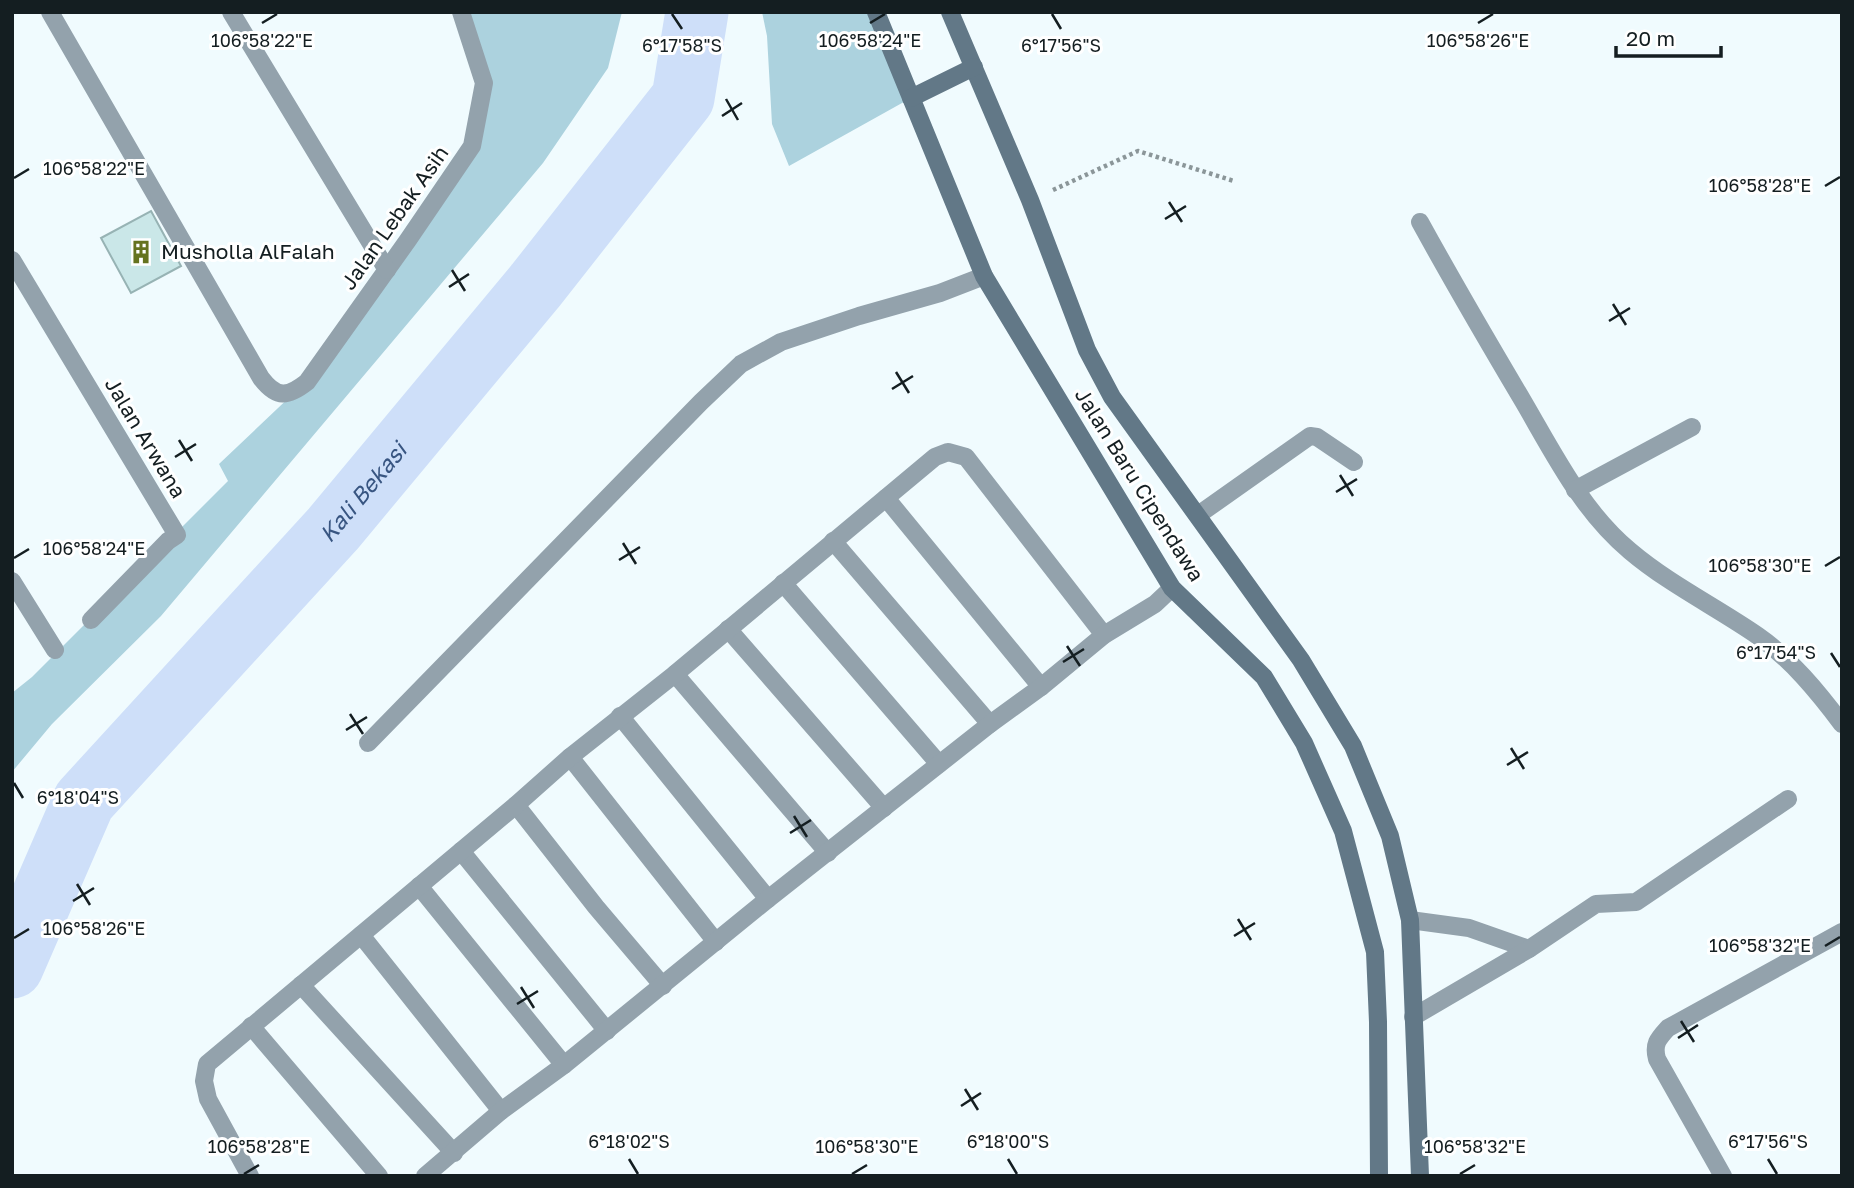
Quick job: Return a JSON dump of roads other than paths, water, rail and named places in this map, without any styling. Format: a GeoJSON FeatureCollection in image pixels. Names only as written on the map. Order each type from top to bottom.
{"type":"FeatureCollection","features":[{"type":"Feature","properties":{"kind":"main road","name":"Jalan Baru Cipendawa"},"geometry":{"type":"LineString","coordinates":[[876,12],[984,276],[1172,588],[1264,677],[1304,743],[1343,831],[1375,952],[1379,1176]]}},
{"type":"Feature","properties":{"kind":"main road","name":"Jalan Baru Cipendawa"},"geometry":{"type":"LineString","coordinates":[[950,12],[1030,200],[1087,349],[1112,397],[1301,660],[1353,746],[1390,836],[1410,920],[1420,1176]]}},
{"type":"Feature","properties":{"kind":"main road"},"geometry":{"type":"LineString","coordinates":[[911,98],[974,68]]}},
{"type":"Feature","properties":{"kind":"street","name":"Jalan Lebak Asih"},"geometry":{"type":"LineString","coordinates":[[50,12],[261,378],[270,389],[278,393],[296,391],[307,382],[472,146],[484,83],[460,12]]}},
{"type":"Feature","properties":{"kind":"street"},"geometry":{"type":"LineString","coordinates":[[231,12],[387,270]]}},
{"type":"Feature","properties":{"kind":"street"},"geometry":{"type":"LineString","coordinates":[[1420,222],[1575,489],[1629,551],[1661,575],[1760,637],[1797,670],[1842,724]]}},
{"type":"Feature","properties":{"kind":"street","name":"Jalan Arwana"},"geometry":{"type":"LineString","coordinates":[[12,260],[177,536],[168,541],[92,620]]}},
{"type":"Feature","properties":{"kind":"street"},"geometry":{"type":"LineString","coordinates":[[368,743],[741,364],[781,342],[940,293],[984,276]]}},
{"type":"Feature","properties":{"kind":"street"},"geometry":{"type":"LineString","coordinates":[[1575,489],[1692,426]]}},
{"type":"Feature","properties":{"kind":"street"},"geometry":{"type":"LineString","coordinates":[[1198,515],[1310,436],[1354,462]]}},
{"type":"Feature","properties":{"kind":"street"},"geometry":{"type":"LineString","coordinates":[[250,1176],[208,1099],[204,1081],[207,1064],[570,757],[675,674],[934,457],[948,452],[966,457],[1104,635]]}},
{"type":"Feature","properties":{"kind":"street"},"geometry":{"type":"LineString","coordinates":[[886,498],[1041,687]]}},
{"type":"Feature","properties":{"kind":"street"},"geometry":{"type":"LineString","coordinates":[[833,541],[990,724]]}},
{"type":"Feature","properties":{"kind":"street"},"geometry":{"type":"LineString","coordinates":[[12,581],[55,650]]}},
{"type":"Feature","properties":{"kind":"street"},"geometry":{"type":"LineString","coordinates":[[783,583],[939,764]]}},
{"type":"Feature","properties":{"kind":"street"},"geometry":{"type":"LineString","coordinates":[[425,1176],[501,1111],[607,1031],[939,764],[1041,687],[1104,635],[1155,604],[1172,588]]}},
{"type":"Feature","properties":{"kind":"street"},"geometry":{"type":"LineString","coordinates":[[728,629],[884,808]]}},
{"type":"Feature","properties":{"kind":"street"},"geometry":{"type":"LineString","coordinates":[[675,674],[828,853]]}},
{"type":"Feature","properties":{"kind":"street"},"geometry":{"type":"LineString","coordinates":[[620,716],[768,899]]}},
{"type":"Feature","properties":{"kind":"street"},"geometry":{"type":"LineString","coordinates":[[570,757],[716,942]]}},
{"type":"Feature","properties":{"kind":"street"},"geometry":{"type":"LineString","coordinates":[[1413,1017],[1529,949],[1596,904],[1636,902],[1788,799]]}},
{"type":"Feature","properties":{"kind":"street"},"geometry":{"type":"LineString","coordinates":[[516,805],[663,986]]}},
{"type":"Feature","properties":{"kind":"street"},"geometry":{"type":"LineString","coordinates":[[461,851],[607,1031]]}},
{"type":"Feature","properties":{"kind":"street"},"geometry":{"type":"LineString","coordinates":[[419,886],[564,1065]]}},
{"type":"Feature","properties":{"kind":"street"},"geometry":{"type":"LineString","coordinates":[[1410,920],[1469,928],[1529,949]]}},
{"type":"Feature","properties":{"kind":"street"},"geometry":{"type":"LineString","coordinates":[[1723,1176],[1657,1059],[1654,1048],[1657,1039],[1668,1028],[1842,932]]}},
{"type":"Feature","properties":{"kind":"street"},"geometry":{"type":"LineString","coordinates":[[361,935],[501,1111]]}},
{"type":"Feature","properties":{"kind":"street"},"geometry":{"type":"LineString","coordinates":[[300,985],[454,1153]]}},
{"type":"Feature","properties":{"kind":"street"},"geometry":{"type":"LineString","coordinates":[[251,1026],[379,1176]]}},
{"type":"Feature","properties":{"kind":"waterway","name":"Kali Bekasi"},"geometry":{"type":"LineString","coordinates":[[12,967],[84,801],[333,529],[536,285],[683,98],[697,12]]}},
{"type":"Feature","properties":{"kind":"place","name":"Musholla AlFalah"},"geometry":{"type":"Point","coordinates":[141,252]}}]}
